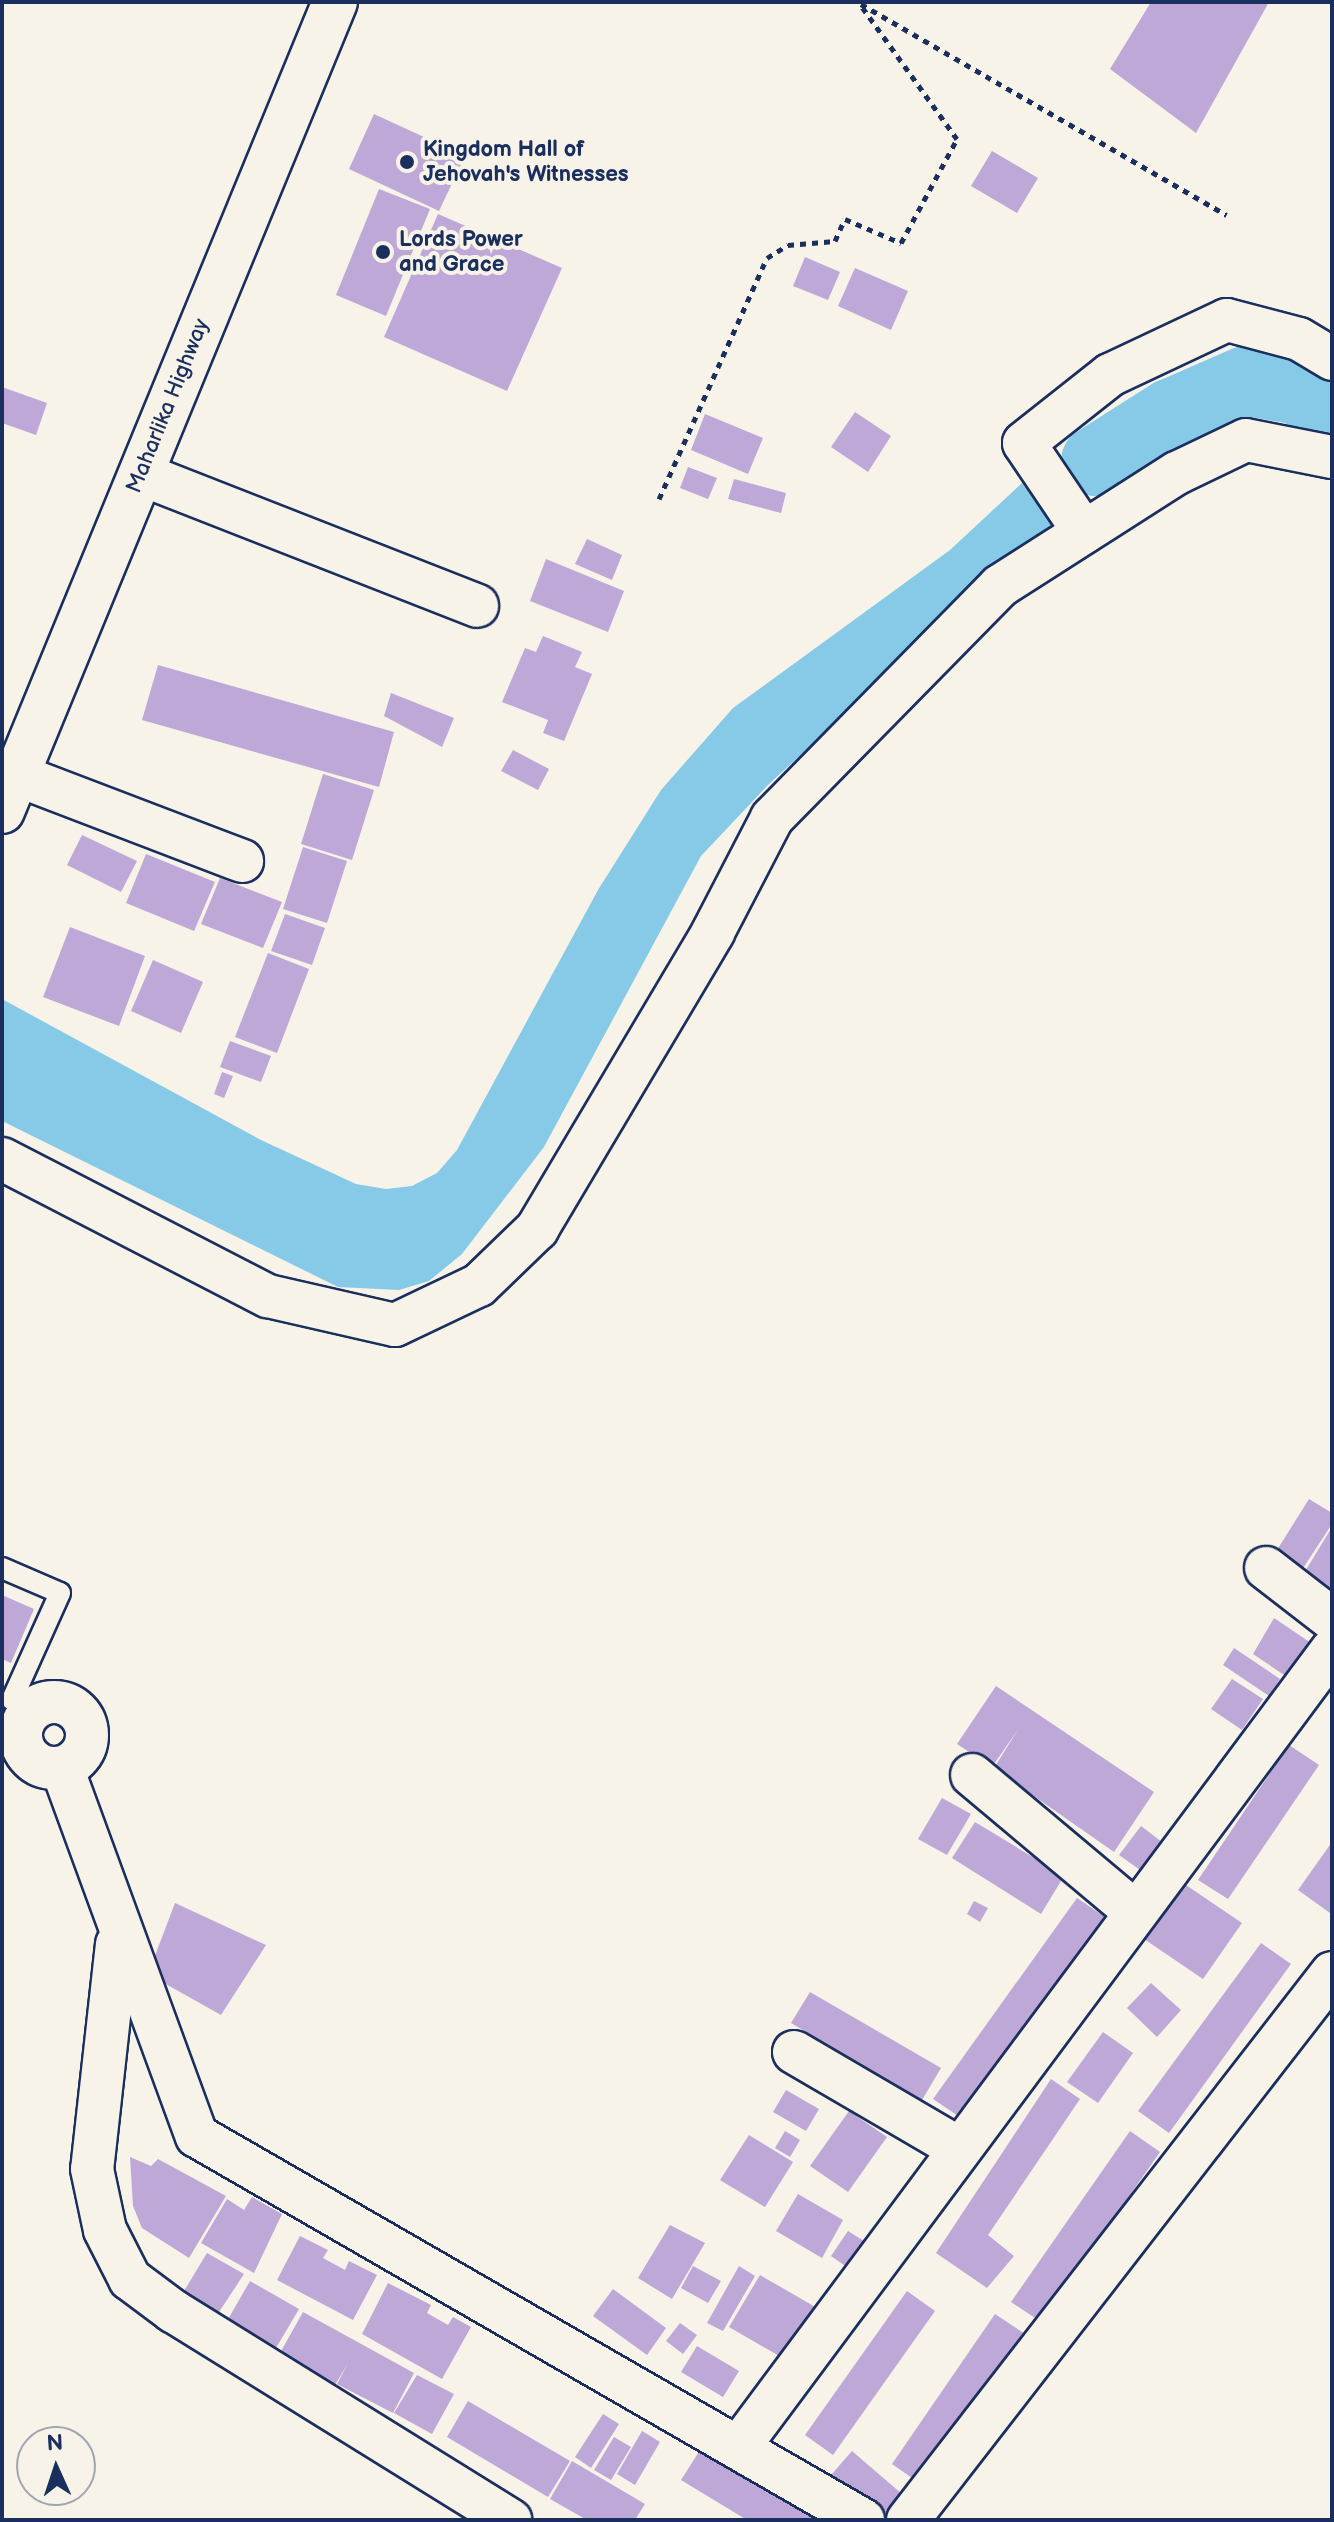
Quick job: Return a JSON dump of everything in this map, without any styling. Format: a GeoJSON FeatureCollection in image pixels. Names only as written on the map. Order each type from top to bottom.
{"type":"FeatureCollection","features":[{"type":"Feature","properties":{"kind":"highway","name":"Maharlika Highway"},"geometry":{"type":"LineString","coordinates":[[9,793],[335,2]]}},
{"type":"Feature","properties":{"kind":"street"},"geometry":{"type":"LineString","coordinates":[[1084,532],[1024,443],[1110,375],[1227,320],[1299,339],[1332,359]]}},
{"type":"Feature","properties":{"kind":"street"},"geometry":{"type":"LineString","coordinates":[[2,1159],[268,1296],[395,1325],[479,1285],[537,1229],[713,932],[772,818],[1000,586],[1177,473],[1246,440],[1332,457]]}},
{"type":"Feature","properties":{"kind":"street"},"geometry":{"type":"LineString","coordinates":[[141,474],[477,606]]}},
{"type":"Feature","properties":{"kind":"street"},"geometry":{"type":"LineString","coordinates":[[9,793],[242,861]]}},
{"type":"Feature","properties":{"kind":"street"},"geometry":{"type":"LineString","coordinates":[[1266,1568],[1332,1619]]}},
{"type":"Feature","properties":{"kind":"street"},"geometry":{"type":"LineString","coordinates":[[738,2448],[1134,1911],[1332,1650]]}},
{"type":"Feature","properties":{"kind":"street"},"geometry":{"type":"LineString","coordinates":[[61,1702],[80,1714],[86,1746],[62,1768],[40,1765],[25,1751],[13,1705],[61,1702]]}},
{"type":"Feature","properties":{"kind":"street"},"geometry":{"type":"LineString","coordinates":[[62,1768],[197,2136],[863,2520]]}},
{"type":"Feature","properties":{"kind":"street"},"geometry":{"type":"LineString","coordinates":[[972,1775],[1134,1911]]}},
{"type":"Feature","properties":{"kind":"street"},"geometry":{"type":"LineString","coordinates":[[118,1925],[114,2007],[92,2169],[105,2230],[130,2279],[182,2317],[510,2520]]}},
{"type":"Feature","properties":{"kind":"street"},"geometry":{"type":"LineString","coordinates":[[908,2520],[1328,1986]]}},
{"type":"Feature","properties":{"kind":"street"},"geometry":{"type":"LineString","coordinates":[[794,2052],[960,2149]]}},
{"type":"Feature","properties":{"kind":"lane"},"geometry":{"type":"LineString","coordinates":[[2,1568],[60,1593],[13,1705]]}},
{"type":"Feature","properties":{"kind":"path"},"geometry":{"type":"LineString","coordinates":[[858,3],[1227,215]]}},
{"type":"Feature","properties":{"kind":"path"},"geometry":{"type":"LineString","coordinates":[[659,499],[767,258],[788,245],[835,241],[845,219],[901,243],[957,139],[858,3]]}},
{"type":"Feature","properties":{"kind":"water"},"geometry":{"type":"Polygon","coordinates":[[[1022,483],[1059,534],[1044,530],[768,785],[701,856],[544,1147],[462,1254],[429,1281],[399,1290],[338,1287],[2,1121],[2,999],[261,1140],[356,1184],[386,1189],[412,1186],[437,1173],[457,1150],[598,890],[661,790],[733,708],[950,550],[1022,483]]]}},
{"type":"Feature","properties":{"kind":"building"},"geometry":{"type":"Polygon","coordinates":[[[1151,2],[1269,2],[1196,133],[1110,69],[1151,2]]]}},
{"type":"Feature","properties":{"kind":"building","name":"Kingdom Hall of Jehovah's Witnesses"},"geometry":{"type":"Polygon","coordinates":[[[374,114],[465,156],[439,211],[349,169],[374,114]]]}},
{"type":"Feature","properties":{"kind":"building"},"geometry":{"type":"Polygon","coordinates":[[[992,151],[1038,178],[1017,213],[971,186],[992,151]]]}},
{"type":"Feature","properties":{"kind":"building","name":"Lords Power and Grace"},"geometry":{"type":"Polygon","coordinates":[[[379,189],[430,209],[386,316],[336,295],[379,189]]]}},
{"type":"Feature","properties":{"kind":"building"},"geometry":{"type":"Polygon","coordinates":[[[438,214],[562,268],[507,391],[384,337],[438,214]]]}},
{"type":"Feature","properties":{"kind":"building"},"geometry":{"type":"Polygon","coordinates":[[[805,257],[840,272],[828,300],[793,286],[805,257]]]}},
{"type":"Feature","properties":{"kind":"building"},"geometry":{"type":"Polygon","coordinates":[[[855,268],[908,291],[891,330],[838,306],[855,268]]]}},
{"type":"Feature","properties":{"kind":"building"},"geometry":{"type":"Polygon","coordinates":[[[2,387],[47,403],[36,435],[2,423],[2,387]]]}},
{"type":"Feature","properties":{"kind":"building"},"geometry":{"type":"Polygon","coordinates":[[[855,412],[891,436],[868,472],[831,447],[855,412]]]}},
{"type":"Feature","properties":{"kind":"building"},"geometry":{"type":"Polygon","coordinates":[[[705,414],[763,438],[748,474],[691,450],[705,414]]]}},
{"type":"Feature","properties":{"kind":"building"},"geometry":{"type":"Polygon","coordinates":[[[688,467],[717,478],[708,499],[680,488],[688,467]]]}},
{"type":"Feature","properties":{"kind":"building"},"geometry":{"type":"Polygon","coordinates":[[[734,479],[786,493],[781,513],[728,499],[734,479]]]}},
{"type":"Feature","properties":{"kind":"building"},"geometry":{"type":"Polygon","coordinates":[[[587,539],[622,555],[612,580],[575,564],[587,539]]]}},
{"type":"Feature","properties":{"kind":"building"},"geometry":{"type":"Polygon","coordinates":[[[546,559],[624,591],[608,632],[530,601],[546,559]]]}},
{"type":"Feature","properties":{"kind":"building"},"geometry":{"type":"Polygon","coordinates":[[[543,636],[582,652],[575,667],[592,674],[564,741],[543,733],[548,720],[502,702],[525,648],[536,652],[543,636]]]}},
{"type":"Feature","properties":{"kind":"building"},"geometry":{"type":"Polygon","coordinates":[[[158,665],[394,732],[379,787],[142,720],[158,665]]]}},
{"type":"Feature","properties":{"kind":"building"},"geometry":{"type":"Polygon","coordinates":[[[391,693],[454,718],[442,747],[384,716],[391,693]]]}},
{"type":"Feature","properties":{"kind":"building"},"geometry":{"type":"Polygon","coordinates":[[[513,750],[549,769],[538,790],[501,771],[513,750]]]}},
{"type":"Feature","properties":{"kind":"building"},"geometry":{"type":"Polygon","coordinates":[[[323,774],[374,790],[352,860],[301,844],[323,774]]]}},
{"type":"Feature","properties":{"kind":"building"},"geometry":{"type":"Polygon","coordinates":[[[82,835],[137,861],[121,892],[67,865],[82,835]]]}},
{"type":"Feature","properties":{"kind":"building"},"geometry":{"type":"Polygon","coordinates":[[[303,847],[347,861],[327,923],[283,909],[303,847]]]}},
{"type":"Feature","properties":{"kind":"building"},"geometry":{"type":"Polygon","coordinates":[[[146,854],[215,882],[194,931],[126,903],[146,854]]]}},
{"type":"Feature","properties":{"kind":"building"},"geometry":{"type":"Polygon","coordinates":[[[220,878],[282,902],[263,948],[201,924],[220,878]]]}},
{"type":"Feature","properties":{"kind":"building"},"geometry":{"type":"Polygon","coordinates":[[[285,914],[325,928],[312,965],[271,951],[285,914]]]}},
{"type":"Feature","properties":{"kind":"building"},"geometry":{"type":"Polygon","coordinates":[[[70,927],[145,956],[119,1026],[43,997],[70,927]]]}},
{"type":"Feature","properties":{"kind":"building"},"geometry":{"type":"Polygon","coordinates":[[[268,953],[309,969],[277,1053],[235,1037],[268,953]]]}},
{"type":"Feature","properties":{"kind":"building"},"geometry":{"type":"Polygon","coordinates":[[[153,960],[203,982],[181,1033],[131,1011],[153,960]]]}},
{"type":"Feature","properties":{"kind":"building"},"geometry":{"type":"Polygon","coordinates":[[[230,1041],[271,1056],[261,1082],[220,1067],[230,1041]]]}},
{"type":"Feature","properties":{"kind":"building"},"geometry":{"type":"Polygon","coordinates":[[[222,1072],[233,1076],[224,1098],[214,1094],[222,1072]]]}},
{"type":"Feature","properties":{"kind":"building"},"geometry":{"type":"Polygon","coordinates":[[[1309,1499],[1332,1513],[1332,1524],[1298,1576],[1272,1558],[1309,1499]]]}},
{"type":"Feature","properties":{"kind":"building"},"geometry":{"type":"Polygon","coordinates":[[[1332,1527],[1332,1600],[1301,1578],[1332,1527]]]}},
{"type":"Feature","properties":{"kind":"building"},"geometry":{"type":"Polygon","coordinates":[[[2,1595],[34,1609],[11,1663],[2,1659],[2,1595]]]}},
{"type":"Feature","properties":{"kind":"building"},"geometry":{"type":"Polygon","coordinates":[[[1274,1618],[1311,1643],[1287,1677],[1253,1654],[1274,1618]]]}},
{"type":"Feature","properties":{"kind":"building"},"geometry":{"type":"Polygon","coordinates":[[[1234,1648],[1280,1679],[1269,1696],[1223,1665],[1234,1648]]]}},
{"type":"Feature","properties":{"kind":"building"},"geometry":{"type":"Polygon","coordinates":[[[1232,1679],[1263,1699],[1242,1730],[1211,1709],[1232,1679]]]}},
{"type":"Feature","properties":{"kind":"building"},"geometry":{"type":"Polygon","coordinates":[[[996,1686],[1154,1792],[1114,1852],[994,1768],[1019,1728],[992,1767],[957,1744],[996,1686]]]}},
{"type":"Feature","properties":{"kind":"building"},"geometry":{"type":"Polygon","coordinates":[[[1289,1745],[1319,1765],[1228,1899],[1198,1880],[1289,1745]]]}},
{"type":"Feature","properties":{"kind":"building"},"geometry":{"type":"Polygon","coordinates":[[[942,1798],[971,1814],[947,1855],[918,1839],[942,1798]]]}},
{"type":"Feature","properties":{"kind":"building"},"geometry":{"type":"Polygon","coordinates":[[[975,1822],[1064,1876],[1041,1914],[952,1858],[975,1822]]]}},
{"type":"Feature","properties":{"kind":"building"},"geometry":{"type":"Polygon","coordinates":[[[1141,1826],[1162,1842],[1140,1870],[1119,1855],[1141,1826]]]}},
{"type":"Feature","properties":{"kind":"building"},"geometry":{"type":"Polygon","coordinates":[[[1332,1842],[1332,1911],[1330,1913],[1298,1890],[1332,1842]]]}},
{"type":"Feature","properties":{"kind":"building"},"geometry":{"type":"Polygon","coordinates":[[[1183,1883],[1242,1923],[1203,1979],[1144,1939],[1183,1883]]]}},
{"type":"Feature","properties":{"kind":"building"},"geometry":{"type":"Polygon","coordinates":[[[1077,1898],[1105,1917],[961,2118],[933,2099],[1077,1898]]]}},
{"type":"Feature","properties":{"kind":"building"},"geometry":{"type":"Polygon","coordinates":[[[974,1901],[988,1908],[980,1922],[967,1914],[974,1901]]]}},
{"type":"Feature","properties":{"kind":"building"},"geometry":{"type":"Polygon","coordinates":[[[175,1903],[266,1945],[221,2015],[148,1974],[175,1903]]]}},
{"type":"Feature","properties":{"kind":"building"},"geometry":{"type":"Polygon","coordinates":[[[1261,1943],[1291,1964],[1169,2133],[1138,2111],[1261,1943]]]}},
{"type":"Feature","properties":{"kind":"building"},"geometry":{"type":"Polygon","coordinates":[[[1151,1983],[1181,2010],[1157,2037],[1127,2008],[1151,1983]]]}},
{"type":"Feature","properties":{"kind":"building"},"geometry":{"type":"Polygon","coordinates":[[[810,1992],[941,2068],[922,2100],[791,2023],[810,1992]]]}},
{"type":"Feature","properties":{"kind":"building"},"geometry":{"type":"Polygon","coordinates":[[[1103,2032],[1133,2053],[1098,2103],[1067,2082],[1103,2032]]]}},
{"type":"Feature","properties":{"kind":"building"},"geometry":{"type":"Polygon","coordinates":[[[1051,2079],[1080,2099],[988,2235],[1014,2256],[987,2288],[936,2253],[1051,2079]]]}},
{"type":"Feature","properties":{"kind":"building"},"geometry":{"type":"Polygon","coordinates":[[[786,2090],[819,2109],[806,2131],[773,2112],[786,2090]]]}},
{"type":"Feature","properties":{"kind":"building"},"geometry":{"type":"Polygon","coordinates":[[[849,2111],[887,2137],[848,2192],[810,2166],[849,2111]]]}},
{"type":"Feature","properties":{"kind":"building"},"geometry":{"type":"Polygon","coordinates":[[[785,2131],[800,2140],[790,2157],[775,2148],[785,2131]]]}},
{"type":"Feature","properties":{"kind":"building"},"geometry":{"type":"Polygon","coordinates":[[[1130,2131],[1160,2152],[1041,2322],[1011,2302],[1130,2131]]]}},
{"type":"Feature","properties":{"kind":"building"},"geometry":{"type":"Polygon","coordinates":[[[749,2135],[793,2162],[765,2207],[720,2180],[749,2135]]]}},
{"type":"Feature","properties":{"kind":"building"},"geometry":{"type":"Polygon","coordinates":[[[130,2157],[151,2166],[158,2159],[226,2196],[189,2258],[142,2228],[133,2206],[130,2157]]]}},
{"type":"Feature","properties":{"kind":"building"},"geometry":{"type":"Polygon","coordinates":[[[798,2194],[843,2220],[822,2258],[776,2231],[798,2194]]]}},
{"type":"Feature","properties":{"kind":"building"},"geometry":{"type":"Polygon","coordinates":[[[252,2197],[282,2214],[254,2273],[201,2243],[227,2199],[244,2210],[252,2197]]]}},
{"type":"Feature","properties":{"kind":"building"},"geometry":{"type":"Polygon","coordinates":[[[670,2225],[705,2243],[672,2299],[638,2278],[670,2225]]]}},
{"type":"Feature","properties":{"kind":"building"},"geometry":{"type":"Polygon","coordinates":[[[848,2231],[872,2246],[854,2272],[831,2256],[848,2231]]]}},
{"type":"Feature","properties":{"kind":"building"},"geometry":{"type":"Polygon","coordinates":[[[300,2236],[328,2250],[323,2258],[345,2270],[349,2261],[377,2275],[353,2320],[277,2280],[300,2236]]]}},
{"type":"Feature","properties":{"kind":"building"},"geometry":{"type":"Polygon","coordinates":[[[207,2253],[244,2274],[219,2312],[184,2291],[207,2253]]]}},
{"type":"Feature","properties":{"kind":"building"},"geometry":{"type":"Polygon","coordinates":[[[693,2266],[721,2281],[708,2303],[681,2288],[693,2266]]]}},
{"type":"Feature","properties":{"kind":"building"},"geometry":{"type":"Polygon","coordinates":[[[739,2266],[755,2276],[723,2331],[707,2323],[739,2266]]]}},
{"type":"Feature","properties":{"kind":"building"},"geometry":{"type":"Polygon","coordinates":[[[760,2275],[817,2308],[786,2360],[729,2327],[760,2275]]]}},
{"type":"Feature","properties":{"kind":"building"},"geometry":{"type":"Polygon","coordinates":[[[250,2281],[299,2309],[276,2348],[227,2321],[250,2281]]]}},
{"type":"Feature","properties":{"kind":"building"},"geometry":{"type":"Polygon","coordinates":[[[388,2283],[431,2305],[427,2313],[448,2325],[453,2317],[471,2327],[442,2379],[362,2334],[388,2283]]]}},
{"type":"Feature","properties":{"kind":"building"},"geometry":{"type":"Polygon","coordinates":[[[613,2289],[666,2328],[647,2355],[593,2316],[613,2289]]]}},
{"type":"Feature","properties":{"kind":"building"},"geometry":{"type":"Polygon","coordinates":[[[907,2291],[935,2311],[833,2455],[805,2435],[907,2291]]]}},
{"type":"Feature","properties":{"kind":"building"},"geometry":{"type":"Polygon","coordinates":[[[303,2312],[414,2373],[393,2413],[337,2384],[348,2363],[335,2385],[280,2353],[303,2312]]]}},
{"type":"Feature","properties":{"kind":"building"},"geometry":{"type":"Polygon","coordinates":[[[995,2314],[1028,2336],[925,2487],[892,2464],[995,2314]]]}},
{"type":"Feature","properties":{"kind":"building"},"geometry":{"type":"Polygon","coordinates":[[[680,2323],[697,2335],[683,2354],[666,2341],[680,2323]]]}},
{"type":"Feature","properties":{"kind":"building"},"geometry":{"type":"Polygon","coordinates":[[[697,2346],[739,2371],[723,2397],[681,2372],[697,2346]]]}},
{"type":"Feature","properties":{"kind":"building"},"geometry":{"type":"Polygon","coordinates":[[[417,2375],[454,2394],[432,2434],[394,2413],[417,2375]]]}},
{"type":"Feature","properties":{"kind":"building"},"geometry":{"type":"Polygon","coordinates":[[[468,2401],[570,2461],[548,2497],[447,2437],[468,2401]]]}},
{"type":"Feature","properties":{"kind":"building"},"geometry":{"type":"Polygon","coordinates":[[[603,2414],[619,2424],[591,2468],[575,2457],[603,2414]]]}},
{"type":"Feature","properties":{"kind":"building"},"geometry":{"type":"Polygon","coordinates":[[[642,2431],[660,2442],[635,2485],[617,2474],[642,2431]]]}},
{"type":"Feature","properties":{"kind":"building"},"geometry":{"type":"Polygon","coordinates":[[[614,2437],[631,2447],[611,2480],[594,2470],[614,2437]]]}},
{"type":"Feature","properties":{"kind":"building"},"geometry":{"type":"Polygon","coordinates":[[[702,2447],[822,2520],[747,2520],[681,2480],[702,2447]]]}},
{"type":"Feature","properties":{"kind":"building"},"geometry":{"type":"Polygon","coordinates":[[[852,2451],[902,2494],[881,2517],[831,2475],[852,2451]]]}},
{"type":"Feature","properties":{"kind":"building"},"geometry":{"type":"Polygon","coordinates":[[[572,2461],[645,2504],[635,2520],[587,2520],[550,2499],[572,2461]]]}},
{"type":"Feature","properties":{"kind":"waterway"},"geometry":{"type":"LineString","coordinates":[[1096,461],[1170,414],[1246,381],[1294,389],[1332,406]]}},
{"type":"Feature","properties":{"kind":"place","name":"Kingdom Hall of Jehovah's Witnesses"},"geometry":{"type":"Point","coordinates":[407,162]}},
{"type":"Feature","properties":{"kind":"place","name":"Lords Power and Grace"},"geometry":{"type":"Point","coordinates":[383,252]}}]}
